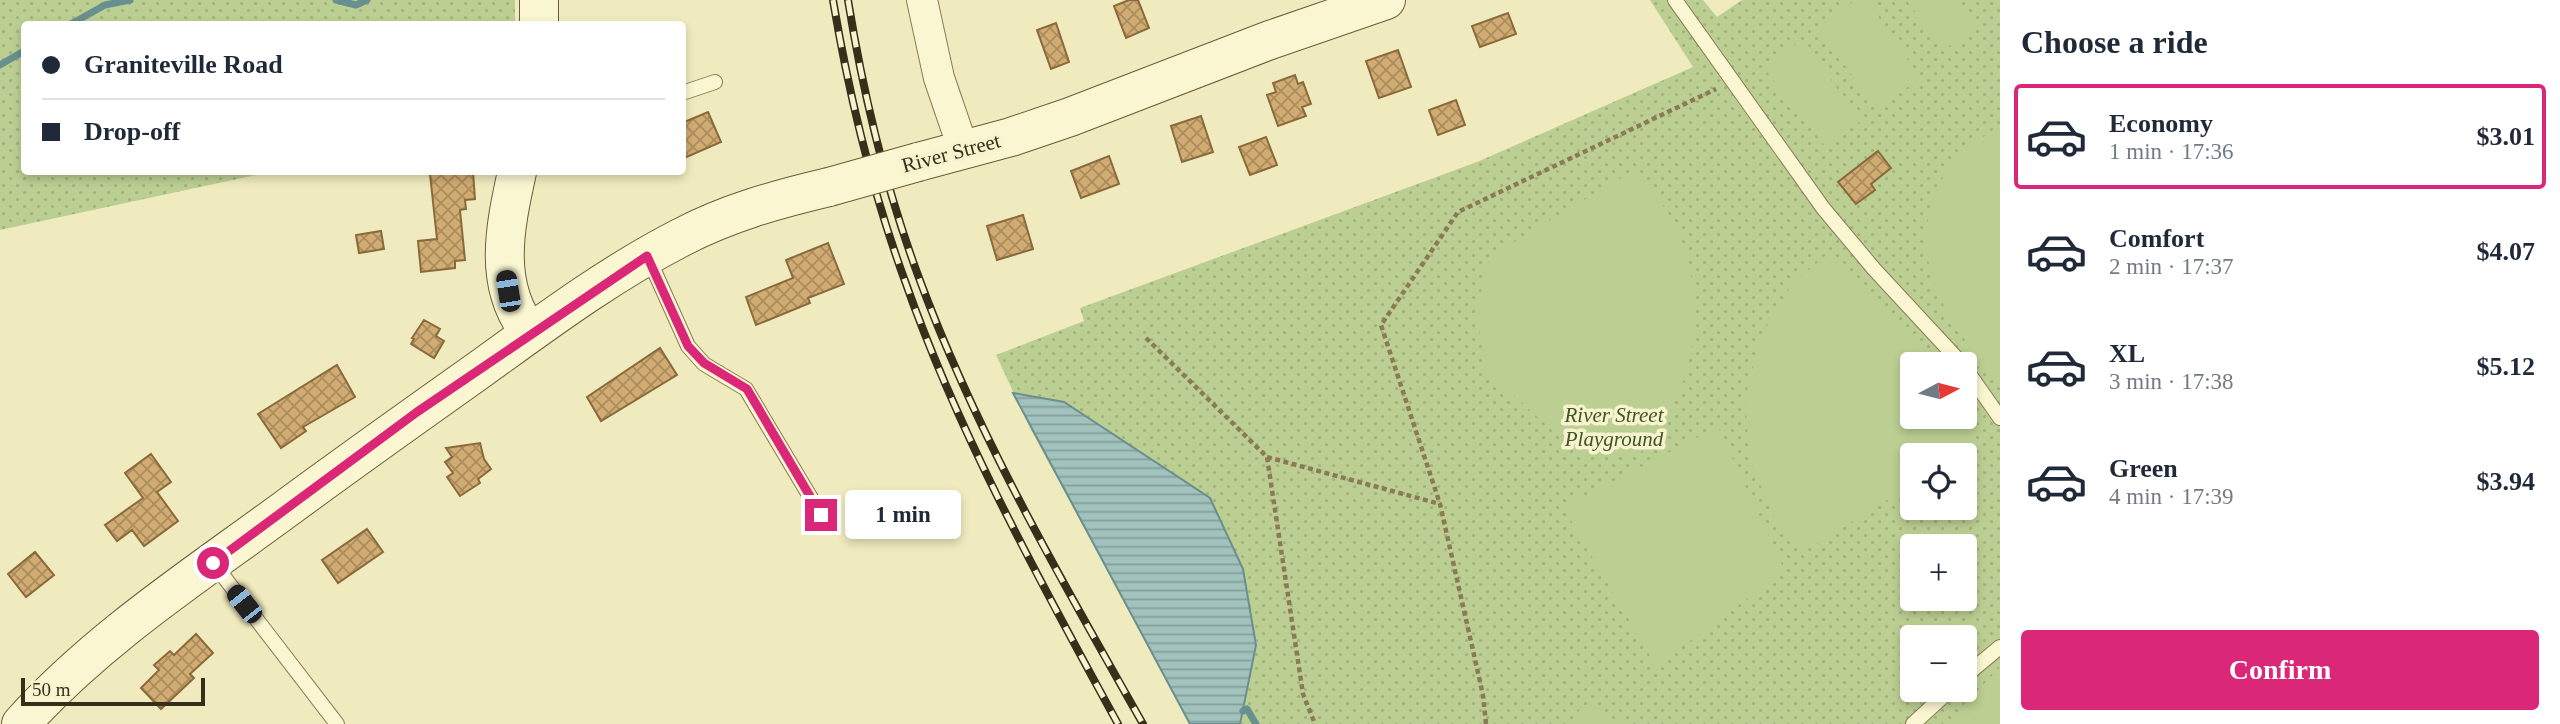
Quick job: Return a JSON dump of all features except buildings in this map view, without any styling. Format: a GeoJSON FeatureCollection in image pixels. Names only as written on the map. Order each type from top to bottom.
{"type":"FeatureCollection","features":[{"type":"Feature","properties":{"kind":"main road"},"geometry":{"type":"LineString","coordinates":[[539,0],[539,21]]}},
{"type":"Feature","properties":{"kind":"main road","name":"River Street"},"geometry":{"type":"LineString","coordinates":[[21,724],[100,648],[213,563],[530,333],[647,256],[681,237],[746,209],[1011,137],[1270,40],[1386,0]]}},
{"type":"Feature","properties":{"kind":"main road"},"geometry":{"type":"LineString","coordinates":[[516,175],[503,244],[505,269],[512,303],[530,333]]}},
{"type":"Feature","properties":{"kind":"street"},"geometry":{"type":"LineString","coordinates":[[922,0],[937,68],[963,148]]}},
{"type":"Feature","properties":{"kind":"lane"},"geometry":{"type":"LineString","coordinates":[[1675,0],[1823,208],[1874,269],[1951,352]]}},
{"type":"Feature","properties":{"kind":"lane"},"geometry":{"type":"LineString","coordinates":[[686,92],[715,82]]}},
{"type":"Feature","properties":{"kind":"lane"},"geometry":{"type":"LineString","coordinates":[[647,256],[688,346],[704,363],[747,389],[821,515]]}},
{"type":"Feature","properties":{"kind":"lane"},"geometry":{"type":"LineString","coordinates":[[1978,386],[2000,418]]}},
{"type":"Feature","properties":{"kind":"lane"},"geometry":{"type":"LineString","coordinates":[[213,563],[337,724]]}},
{"type":"Feature","properties":{"kind":"lane"},"geometry":{"type":"LineString","coordinates":[[1977,666],[2000,647]]}},
{"type":"Feature","properties":{"kind":"lane"},"geometry":{"type":"LineString","coordinates":[[1913,724],[1937,702]]}},
{"type":"Feature","properties":{"kind":"path"},"geometry":{"type":"LineString","coordinates":[[1486,724],[1483,695],[1440,504],[1381,326],[1458,212],[1732,81]]}},
{"type":"Feature","properties":{"kind":"path"},"geometry":{"type":"LineString","coordinates":[[1146,338],[1267,457],[1440,504]]}},
{"type":"Feature","properties":{"kind":"path"},"geometry":{"type":"LineString","coordinates":[[1267,457],[1303,694],[1315,724]]}},
{"type":"Feature","properties":{"kind":"green space"},"geometry":{"type":"Polygon","coordinates":[[[0,0],[515,0],[515,21],[21,21],[21,175],[256,175],[0,230],[0,0]]]}},
{"type":"Feature","properties":{"kind":"green space","name":"River Street Playground"},"geometry":{"type":"Polygon","coordinates":[[[1650,0],[1703,0],[1717,17],[1742,0],[2000,0],[2000,724],[1190,724],[1030,428],[996,355],[1084,321],[1080,308],[1477,162],[1693,67],[1650,0]]]}},
{"type":"Feature","properties":{"kind":"green space"},"geometry":{"type":"Polygon","coordinates":[[[1855,0],[1867,0],[1920,78],[1877,110],[1817,27],[1855,0]]]}},
{"type":"Feature","properties":{"kind":"green space"},"geometry":{"type":"Polygon","coordinates":[[[1906,0],[1957,0],[1977,29],[1943,50],[1906,0]]]}},
{"type":"Feature","properties":{"kind":"green space"},"geometry":{"type":"Polygon","coordinates":[[[1802,40],[1861,121],[1825,146],[1763,67],[1802,40]]]}},
{"type":"Feature","properties":{"kind":"green space"},"geometry":{"type":"Polygon","coordinates":[[[2000,124],[2000,386],[1978,358],[1978,352],[1974,352],[1962,336],[1947,311],[1935,285],[1928,258],[1927,230],[1933,201],[1947,170],[1964,152],[2000,124]]]}},
{"type":"Feature","properties":{"kind":"green space"},"geometry":{"type":"Polygon","coordinates":[[[1631,172],[1666,210],[1681,238],[1693,288],[1693,341],[1680,391],[1666,419],[1638,456],[1579,455],[1486,370],[1476,311],[1489,257],[1631,172]]]}},
{"type":"Feature","properties":{"kind":"green space"},"geometry":{"type":"Polygon","coordinates":[[[1831,251],[1929,352],[1900,352],[1900,429],[1974,429],[1962,443],[1900,443],[1900,492],[1805,551],[1777,523],[1749,458],[1745,398],[1761,336],[1792,284],[1831,251]]]}},
{"type":"Feature","properties":{"kind":"green space"},"geometry":{"type":"Polygon","coordinates":[[[1718,427],[1785,571],[1656,666],[1563,507],[1718,427]]]}},
{"type":"Feature","properties":{"kind":"green space"},"geometry":{"type":"Polygon","coordinates":[[[2000,667],[2000,724],[1946,724],[1967,702],[1977,702],[1977,691],[2000,667]]]}},
{"type":"Feature","properties":{"kind":"green space"},"geometry":{"type":"Polygon","coordinates":[[[1582,704],[1625,724],[1573,724],[1582,704]]]}},
{"type":"Feature","properties":{"kind":"water"},"geometry":{"type":"Polygon","coordinates":[[[1013,393],[1064,402],[1210,498],[1243,569],[1256,645],[1240,724],[1190,724],[1013,393]]]}},
{"type":"Feature","properties":{"kind":"waterway"},"geometry":{"type":"LineString","coordinates":[[76,21],[105,5],[130,0]]}},
{"type":"Feature","properties":{"kind":"waterway"},"geometry":{"type":"LineString","coordinates":[[336,0],[356,5],[367,0]]}},
{"type":"Feature","properties":{"kind":"waterway"},"geometry":{"type":"LineString","coordinates":[[0,65],[21,53]]}},
{"type":"Feature","properties":{"kind":"waterway"},"geometry":{"type":"LineString","coordinates":[[1243,711],[1247,709],[1256,724]]}},
{"type":"Feature","properties":{"kind":"railway"},"geometry":{"type":"LineString","coordinates":[[833,0],[846,71],[872,178],[893,247],[926,338],[1002,507],[1118,724]]}},
{"type":"Feature","properties":{"kind":"railway"},"geometry":{"type":"LineString","coordinates":[[848,0],[868,105],[886,175],[907,244],[942,336],[967,394],[1022,505],[1143,724]]}},
{"type":"Feature","properties":{"kind":"route"},"geometry":{"type":"LineString","coordinates":[[213,563],[417,412],[647,256],[688,346],[704,363],[747,389],[821,515]]}}]}
